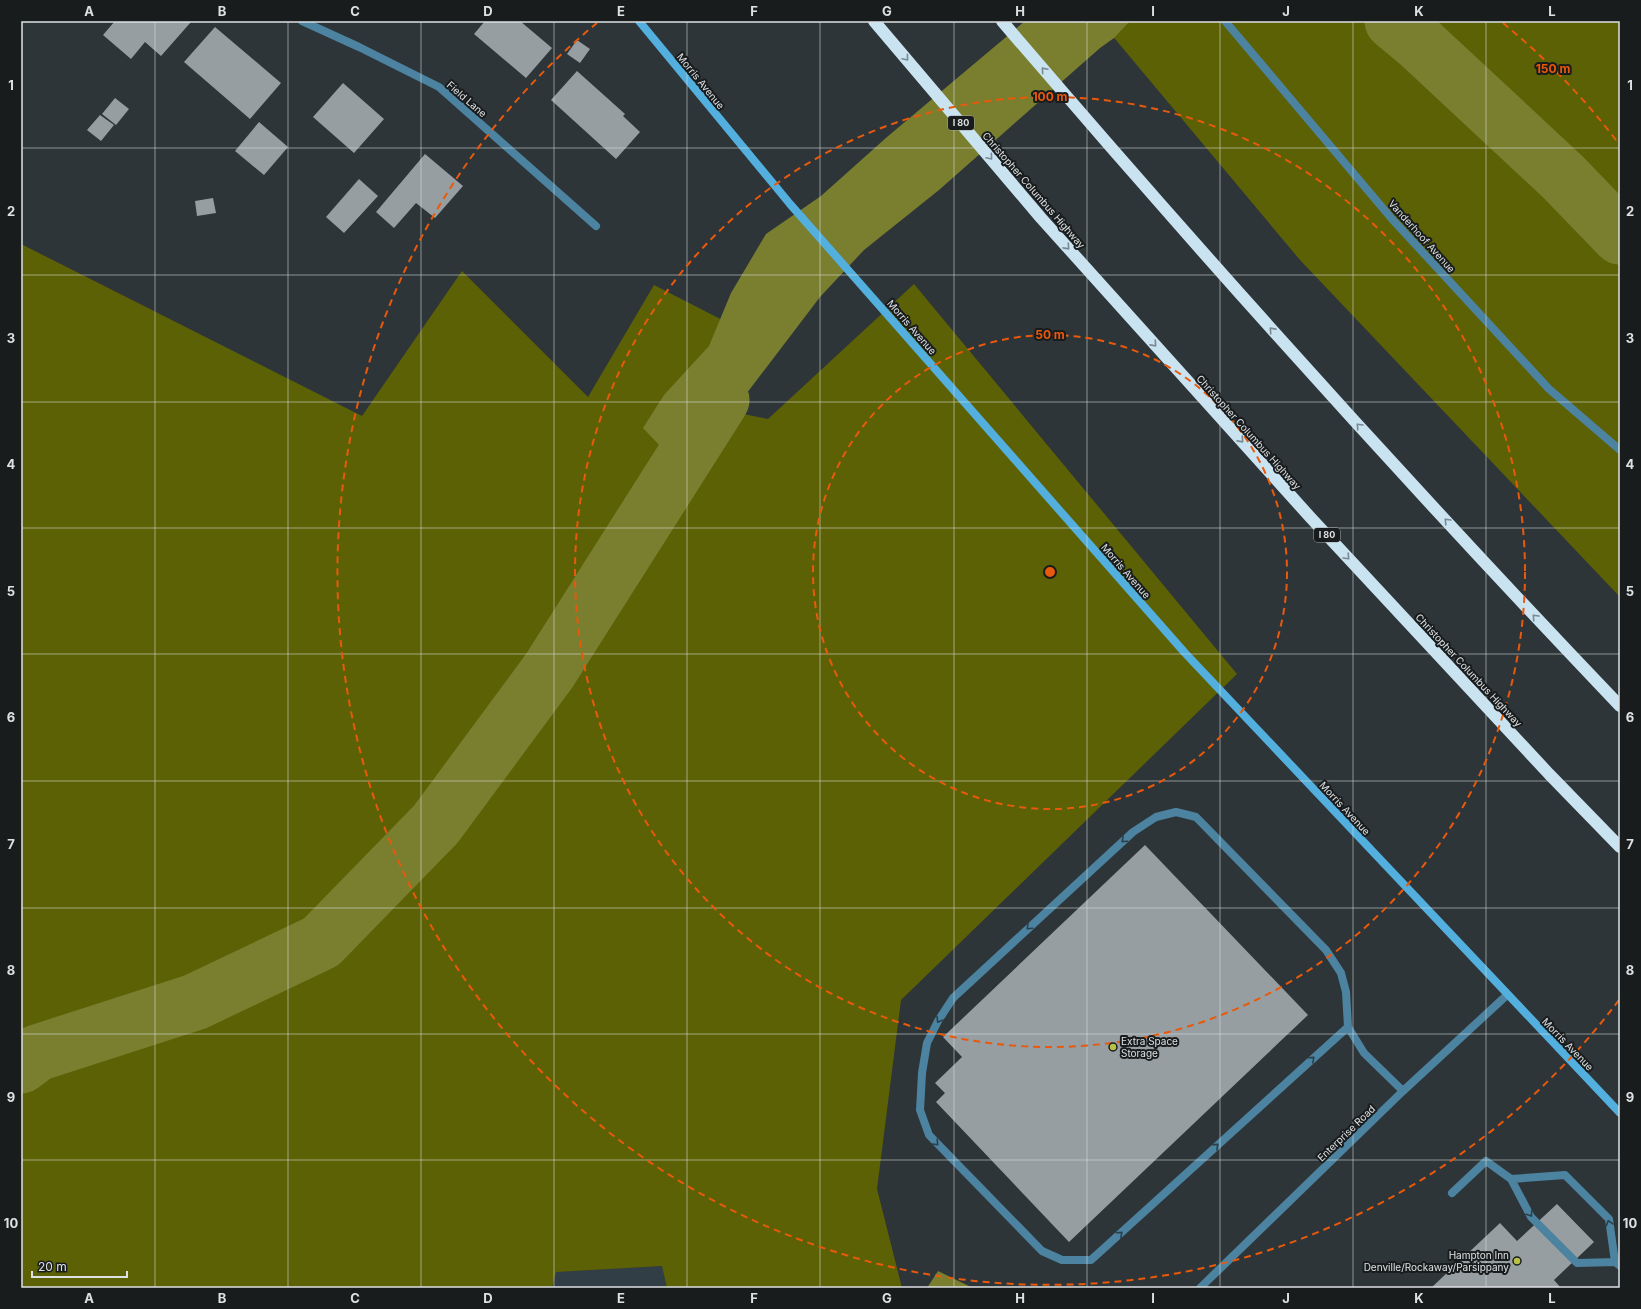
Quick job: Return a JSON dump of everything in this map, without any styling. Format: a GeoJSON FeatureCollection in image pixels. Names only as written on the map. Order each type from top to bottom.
{"type":"FeatureCollection","features":[{"type":"Feature","properties":{"kind":"highway"},"geometry":{"type":"LineString","coordinates":[[1003,22],[1158,203],[1307,370],[1550,633],[1620,706]]}},
{"type":"Feature","properties":{"kind":"highway","name":"Christopher Columbus Highway"},"geometry":{"type":"LineString","coordinates":[[877,24],[1041,218],[1310,517],[1543,768],[1620,847]]}},
{"type":"Feature","properties":{"kind":"highway"},"geometry":{"type":"LineString","coordinates":[[1550,633],[1620,697]]}},
{"type":"Feature","properties":{"kind":"street","name":"Field Lane"},"geometry":{"type":"LineString","coordinates":[[302,21],[359,47],[439,87],[596,226]]}},
{"type":"Feature","properties":{"kind":"street","name":"Morris Avenue"},"geometry":{"type":"LineString","coordinates":[[639,21],[790,204],[1185,653],[1620,1113]]}},
{"type":"Feature","properties":{"kind":"street","name":"Vanderhoof Avenue"},"geometry":{"type":"LineString","coordinates":[[1225,21],[1392,219],[1549,390],[1620,450]]}},
{"type":"Feature","properties":{"kind":"street"},"geometry":{"type":"LineString","coordinates":[[1348,1027],[1091,1260],[1062,1260],[1042,1251],[929,1135],[920,1110],[922,1073],[927,1043],[938,1021],[953,998],[1133,832],[1156,817],[1176,812],[1196,817],[1326,950],[1341,973],[1346,992],[1348,1027],[1364,1053],[1402,1091]]}},
{"type":"Feature","properties":{"kind":"street","name":"Enterprise Road"},"geometry":{"type":"LineString","coordinates":[[1200,1288],[1402,1091],[1507,995]]}},
{"type":"Feature","properties":{"kind":"street"},"geometry":{"type":"LineString","coordinates":[[1452,1193],[1486,1161],[1511,1180],[1531,1217],[1577,1263],[1618,1264],[1609,1219],[1565,1175],[1511,1180]]}},
{"type":"Feature","properties":{"kind":"shaded area"},"geometry":{"type":"Polygon","coordinates":[[[1025,21],[1130,21],[1114,38],[1100,48],[939,190],[864,250],[820,297],[686,473],[643,428],[664,395],[709,346],[731,293],[766,234],[821,196],[887,137],[1025,21]]]}},
{"type":"Feature","properties":{"kind":"shaded area"},"geometry":{"type":"Polygon","coordinates":[[[1100,21],[1620,21],[1620,597],[1300,260],[1100,21]]]}},
{"type":"Feature","properties":{"kind":"shaded area"},"geometry":{"type":"Polygon","coordinates":[[[21,244],[362,416],[462,271],[588,397],[654,285],[734,326],[695,404],[768,419],[914,284],[1237,674],[901,1000],[877,1189],[902,1288],[667,1288],[662,1266],[556,1272],[552,1288],[21,1288],[21,244]]]}},
{"type":"Feature","properties":{"kind":"shaded area"},"geometry":{"type":"Polygon","coordinates":[[[662,1266],[667,1288],[552,1288],[555,1272],[662,1266]]]}},
{"type":"Feature","properties":{"kind":"shaded area"},"geometry":{"type":"Polygon","coordinates":[[[938,1271],[973,1288],[927,1288],[938,1271]]]}},
{"type":"Feature","properties":{"kind":"building"},"geometry":{"type":"Polygon","coordinates":[[[115,21],[191,22],[161,56],[145,42],[131,59],[103,35],[115,21]]]}},
{"type":"Feature","properties":{"kind":"building"},"geometry":{"type":"Polygon","coordinates":[[[485,21],[520,21],[552,48],[526,78],[474,34],[485,21]]]}},
{"type":"Feature","properties":{"kind":"building"},"geometry":{"type":"Polygon","coordinates":[[[215,27],[281,83],[250,119],[184,62],[215,27]]]}},
{"type":"Feature","properties":{"kind":"building"},"geometry":{"type":"Polygon","coordinates":[[[577,40],[590,49],[580,63],[567,54],[577,40]]]}},
{"type":"Feature","properties":{"kind":"building"},"geometry":{"type":"Polygon","coordinates":[[[577,71],[625,114],[623,116],[640,132],[616,159],[551,100],[577,71]]]}},
{"type":"Feature","properties":{"kind":"building"},"geometry":{"type":"Polygon","coordinates":[[[343,83],[384,119],[354,153],[313,117],[343,83]]]}},
{"type":"Feature","properties":{"kind":"building"},"geometry":{"type":"Polygon","coordinates":[[[115,98],[129,109],[116,125],[102,114],[115,98]]]}},
{"type":"Feature","properties":{"kind":"building"},"geometry":{"type":"Polygon","coordinates":[[[100,115],[114,125],[101,141],[87,130],[100,115]]]}},
{"type":"Feature","properties":{"kind":"building"},"geometry":{"type":"Polygon","coordinates":[[[259,122],[288,147],[264,175],[235,151],[259,122]]]}},
{"type":"Feature","properties":{"kind":"building"},"geometry":{"type":"Polygon","coordinates":[[[425,154],[463,186],[435,218],[416,203],[394,228],[376,212],[425,154]]]}},
{"type":"Feature","properties":{"kind":"building"},"geometry":{"type":"Polygon","coordinates":[[[359,179],[378,196],[344,233],[326,217],[359,179]]]}},
{"type":"Feature","properties":{"kind":"building"},"geometry":{"type":"Polygon","coordinates":[[[213,198],[216,213],[197,216],[195,201],[213,198]]]}},
{"type":"Feature","properties":{"kind":"building","name":"Extra Space Storage"},"geometry":{"type":"Polygon","coordinates":[[[1145,845],[1308,1015],[1069,1242],[936,1102],[945,1093],[935,1083],[962,1057],[943,1037],[1145,845]]]}},
{"type":"Feature","properties":{"kind":"building","name":"Hampton Inn Denville/Rockaway/Parsippany"},"geometry":{"type":"Polygon","coordinates":[[[1557,1204],[1594,1242],[1554,1280],[1561,1288],[1431,1288],[1500,1223],[1517,1241],[1557,1204]]]}},
{"type":"Feature","properties":{"kind":"waterway"},"geometry":{"type":"LineString","coordinates":[[1393,21],[1417,41],[1563,177],[1620,236]]}},
{"type":"Feature","properties":{"kind":"waterway"},"geometry":{"type":"LineString","coordinates":[[21,1065],[37,1053],[195,1002],[321,942],[436,824],[549,671],[721,400]]}},
{"type":"Feature","properties":{"kind":"place","name":"Extra Space Storage"},"geometry":{"type":"Point","coordinates":[1113,1047]}},
{"type":"Feature","properties":{"kind":"place","name":"Hampton Inn Denville/Rockaway/Parsippany"},"geometry":{"type":"Point","coordinates":[1517,1261]}}]}
